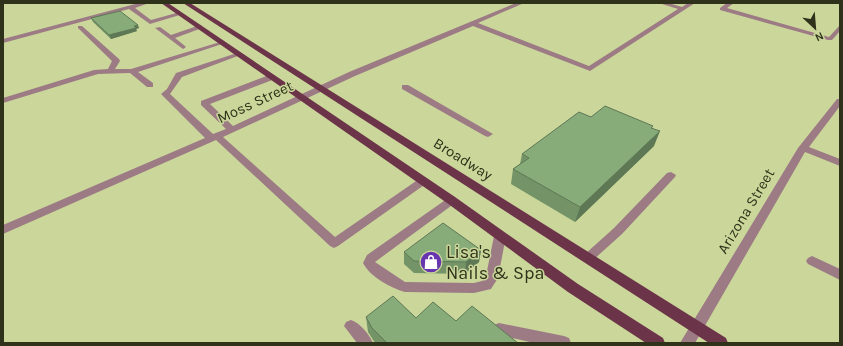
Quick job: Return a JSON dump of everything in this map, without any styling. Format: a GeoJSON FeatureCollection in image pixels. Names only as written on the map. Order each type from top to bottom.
{"type":"FeatureCollection","features":[{"type":"Feature","properties":{"kind":"main road"},"geometry":{"type":"LineString","coordinates":[[164,3],[451,200],[573,288],[658,343]]}},
{"type":"Feature","properties":{"kind":"main road","name":"Broadway"},"geometry":{"type":"LineString","coordinates":[[186,3],[721,343]]}},
{"type":"Feature","properties":{"kind":"street"},"geometry":{"type":"LineString","coordinates":[[3,41],[146,3]]}},
{"type":"Feature","properties":{"kind":"street","name":"Moss Street"},"geometry":{"type":"LineString","coordinates":[[3,230],[215,138],[321,88],[521,3]]}},
{"type":"Feature","properties":{"kind":"street"},"geometry":{"type":"LineString","coordinates":[[662,3],[683,9]]}},
{"type":"Feature","properties":{"kind":"street"},"geometry":{"type":"LineString","coordinates":[[474,24],[590,70],[692,3]]}},
{"type":"Feature","properties":{"kind":"street"},"geometry":{"type":"LineString","coordinates":[[732,3],[722,9],[830,39],[840,27]]}},
{"type":"Feature","properties":{"kind":"street"},"geometry":{"type":"LineString","coordinates":[[130,7],[150,22],[180,14]]}},
{"type":"Feature","properties":{"kind":"street"},"geometry":{"type":"LineString","coordinates":[[80,27],[116,61],[110,72]]}},
{"type":"Feature","properties":{"kind":"street"},"geometry":{"type":"LineString","coordinates":[[158,28],[183,47]]}},
{"type":"Feature","properties":{"kind":"street"},"geometry":{"type":"LineString","coordinates":[[170,37],[200,28]]}},
{"type":"Feature","properties":{"kind":"street"},"geometry":{"type":"LineString","coordinates":[[3,101],[96,72],[132,71],[222,43]]}},
{"type":"Feature","properties":{"kind":"street"},"geometry":{"type":"LineString","coordinates":[[239,54],[179,74],[170,90],[165,94],[334,243],[423,181]]}},
{"type":"Feature","properties":{"kind":"street"},"geometry":{"type":"LineString","coordinates":[[132,71],[150,85]]}},
{"type":"Feature","properties":{"kind":"street"},"geometry":{"type":"LineString","coordinates":[[232,130],[204,103],[272,77]]}},
{"type":"Feature","properties":{"kind":"street"},"geometry":{"type":"LineString","coordinates":[[405,87],[488,134]]}},
{"type":"Feature","properties":{"kind":"street","name":"Arizona Street"},"geometry":{"type":"LineString","coordinates":[[687,343],[803,148],[840,101]]}},
{"type":"Feature","properties":{"kind":"street"},"geometry":{"type":"LineString","coordinates":[[803,148],[840,163]]}},
{"type":"Feature","properties":{"kind":"street"},"geometry":{"type":"LineString","coordinates":[[588,258],[618,231],[671,175]]}},
{"type":"Feature","properties":{"kind":"street"},"geometry":{"type":"LineString","coordinates":[[451,200],[371,258],[369,263],[372,267],[399,285],[405,287],[474,288],[486,285],[492,278],[500,236]]}},
{"type":"Feature","properties":{"kind":"street"},"geometry":{"type":"LineString","coordinates":[[812,261],[840,275]]}},
{"type":"Feature","properties":{"kind":"street"},"geometry":{"type":"LineString","coordinates":[[351,326],[366,343]]}},
{"type":"Feature","properties":{"kind":"street"},"geometry":{"type":"LineString","coordinates":[[499,329],[564,343]]}},
{"type":"Feature","properties":{"kind":"building"},"geometry":{"type":"Polygon","coordinates":[[[120,11],[138,25],[134,26],[136,28],[109,35],[91,18],[120,11]]]}},
{"type":"Feature","properties":{"kind":"building"},"geometry":{"type":"Polygon","coordinates":[[[605,106],[653,126],[651,128],[660,131],[580,207],[513,169],[529,158],[522,154],[579,112],[591,117],[605,106]]]}},
{"type":"Feature","properties":{"kind":"building"},"geometry":{"type":"Polygon","coordinates":[[[443,223],[481,250],[466,262],[414,261],[404,252],[443,223]]]}},
{"type":"Feature","properties":{"kind":"building"},"geometry":{"type":"Polygon","coordinates":[[[393,296],[416,318],[433,302],[456,321],[472,306],[518,343],[387,343],[372,328],[366,317],[393,296]]]}},
{"type":"Feature","properties":{"kind":"place","name":"Lisa's Nails & Spa"},"geometry":{"type":"Point","coordinates":[431,262]}}]}
